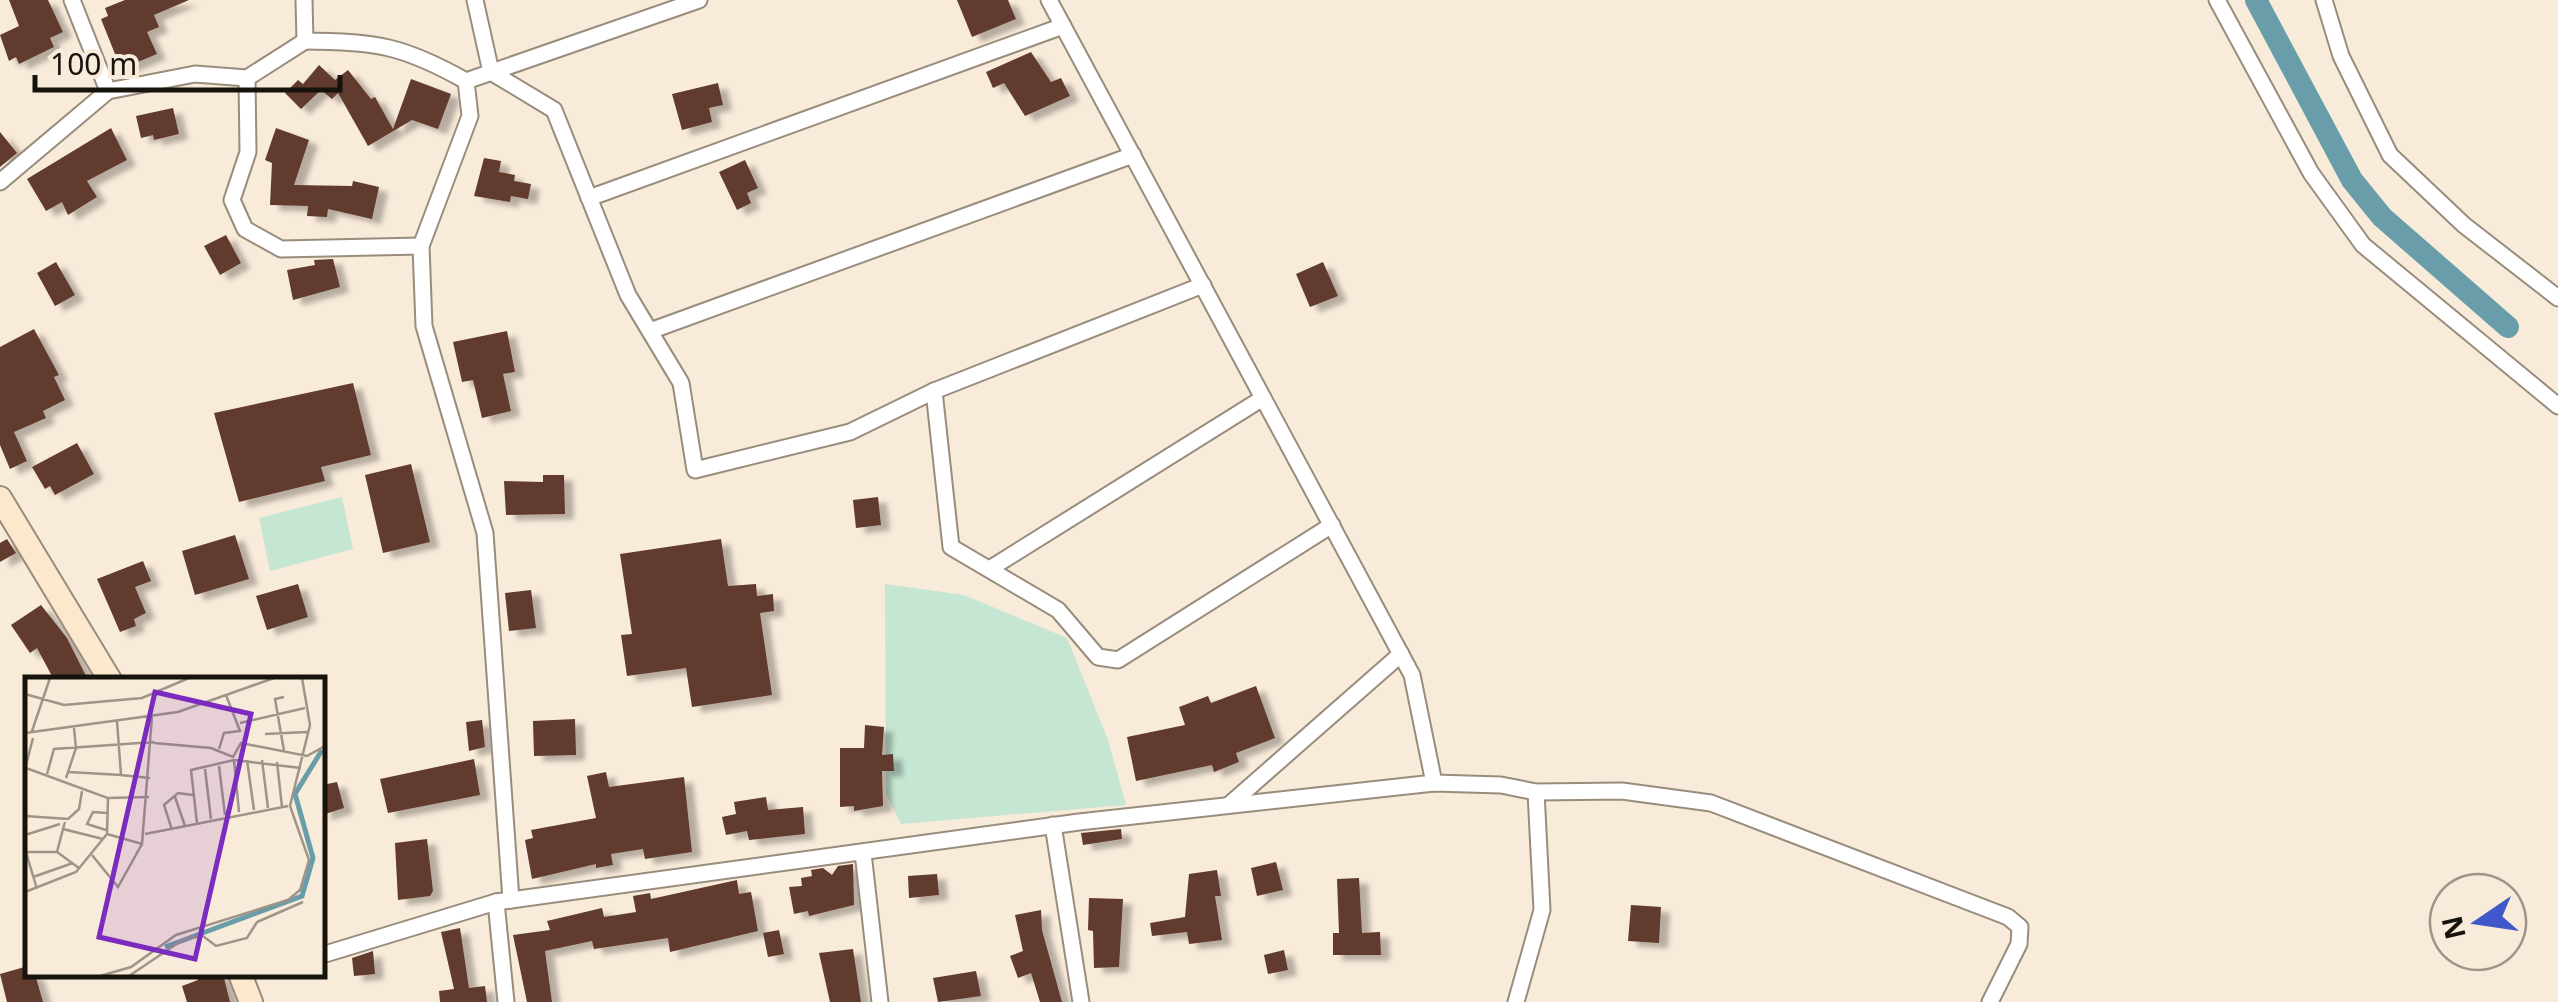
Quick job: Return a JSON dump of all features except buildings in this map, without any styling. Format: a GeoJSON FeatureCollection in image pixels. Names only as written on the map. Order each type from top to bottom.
{"type":"FeatureCollection","features":[{"type":"Feature","properties":{"kind":"main road"},"geometry":{"type":"LineString","coordinates":[[0,498],[108,677]]}},
{"type":"Feature","properties":{"kind":"main road"},"geometry":{"type":"LineString","coordinates":[[248,977],[252,1002]]}},
{"type":"Feature","properties":{"kind":"street"},"geometry":{"type":"LineString","coordinates":[[72,0],[108,91]]}},
{"type":"Feature","properties":{"kind":"street"},"geometry":{"type":"LineString","coordinates":[[304,0],[305,41]]}},
{"type":"Feature","properties":{"kind":"street"},"geometry":{"type":"LineString","coordinates":[[475,0],[491,72],[554,110],[628,294],[681,382],[696,470],[850,432],[934,392],[1203,286]]}},
{"type":"Feature","properties":{"kind":"street"},"geometry":{"type":"LineString","coordinates":[[0,182],[108,91],[196,74],[247,78],[305,41],[372,41],[434,62],[466,80],[699,0]]}},
{"type":"Feature","properties":{"kind":"street"},"geometry":{"type":"LineString","coordinates":[[1049,0],[1402,654],[1412,675],[1434,783]]}},
{"type":"Feature","properties":{"kind":"street"},"geometry":{"type":"LineString","coordinates":[[2217,0],[2311,173],[2362,246],[2558,406]]}},
{"type":"Feature","properties":{"kind":"street"},"geometry":{"type":"LineString","coordinates":[[2324,0],[2342,56],[2390,155],[2464,225],[2558,298]]}},
{"type":"Feature","properties":{"kind":"street"},"geometry":{"type":"LineString","coordinates":[[589,198],[1063,26]]}},
{"type":"Feature","properties":{"kind":"street"},"geometry":{"type":"LineString","coordinates":[[247,78],[248,152],[232,200],[245,228],[281,249],[421,246]]}},
{"type":"Feature","properties":{"kind":"street"},"geometry":{"type":"LineString","coordinates":[[466,80],[470,116],[421,246],[424,326],[486,534],[506,1002]]}},
{"type":"Feature","properties":{"kind":"street"},"geometry":{"type":"LineString","coordinates":[[650,331],[1132,155]]}},
{"type":"Feature","properties":{"kind":"street"},"geometry":{"type":"LineString","coordinates":[[934,392],[951,548],[1058,610],[1098,657],[1118,660],[1332,525]]}},
{"type":"Feature","properties":{"kind":"street"},"geometry":{"type":"LineString","coordinates":[[990,568],[1264,398]]}},
{"type":"Feature","properties":{"kind":"street"},"geometry":{"type":"LineString","coordinates":[[1229,805],[1402,654]]}},
{"type":"Feature","properties":{"kind":"street"},"geometry":{"type":"LineString","coordinates":[[325,954],[503,901],[1054,826],[1434,783],[1501,785],[1536,792],[1622,791],[1711,804],[2008,916],[2020,927],[2019,944],[1990,1002]]}},
{"type":"Feature","properties":{"kind":"street"},"geometry":{"type":"LineString","coordinates":[[1516,1002],[1542,910],[1536,792]]}},
{"type":"Feature","properties":{"kind":"street"},"geometry":{"type":"LineString","coordinates":[[1054,826],[1081,1002]]}},
{"type":"Feature","properties":{"kind":"street"},"geometry":{"type":"LineString","coordinates":[[863,853],[880,1002]]}},
{"type":"Feature","properties":{"kind":"green space"},"geometry":{"type":"Polygon","coordinates":[[[342,497],[353,549],[270,571],[259,518],[342,497]]]}},
{"type":"Feature","properties":{"kind":"green space"},"geometry":{"type":"Polygon","coordinates":[[[885,584],[964,595],[1067,638],[1108,740],[1126,805],[901,824],[886,794],[885,584]]]}},
{"type":"Feature","properties":{"kind":"waterway"},"geometry":{"type":"LineString","coordinates":[[2256,0],[2352,180],[2382,217],[2508,327]]}}]}
